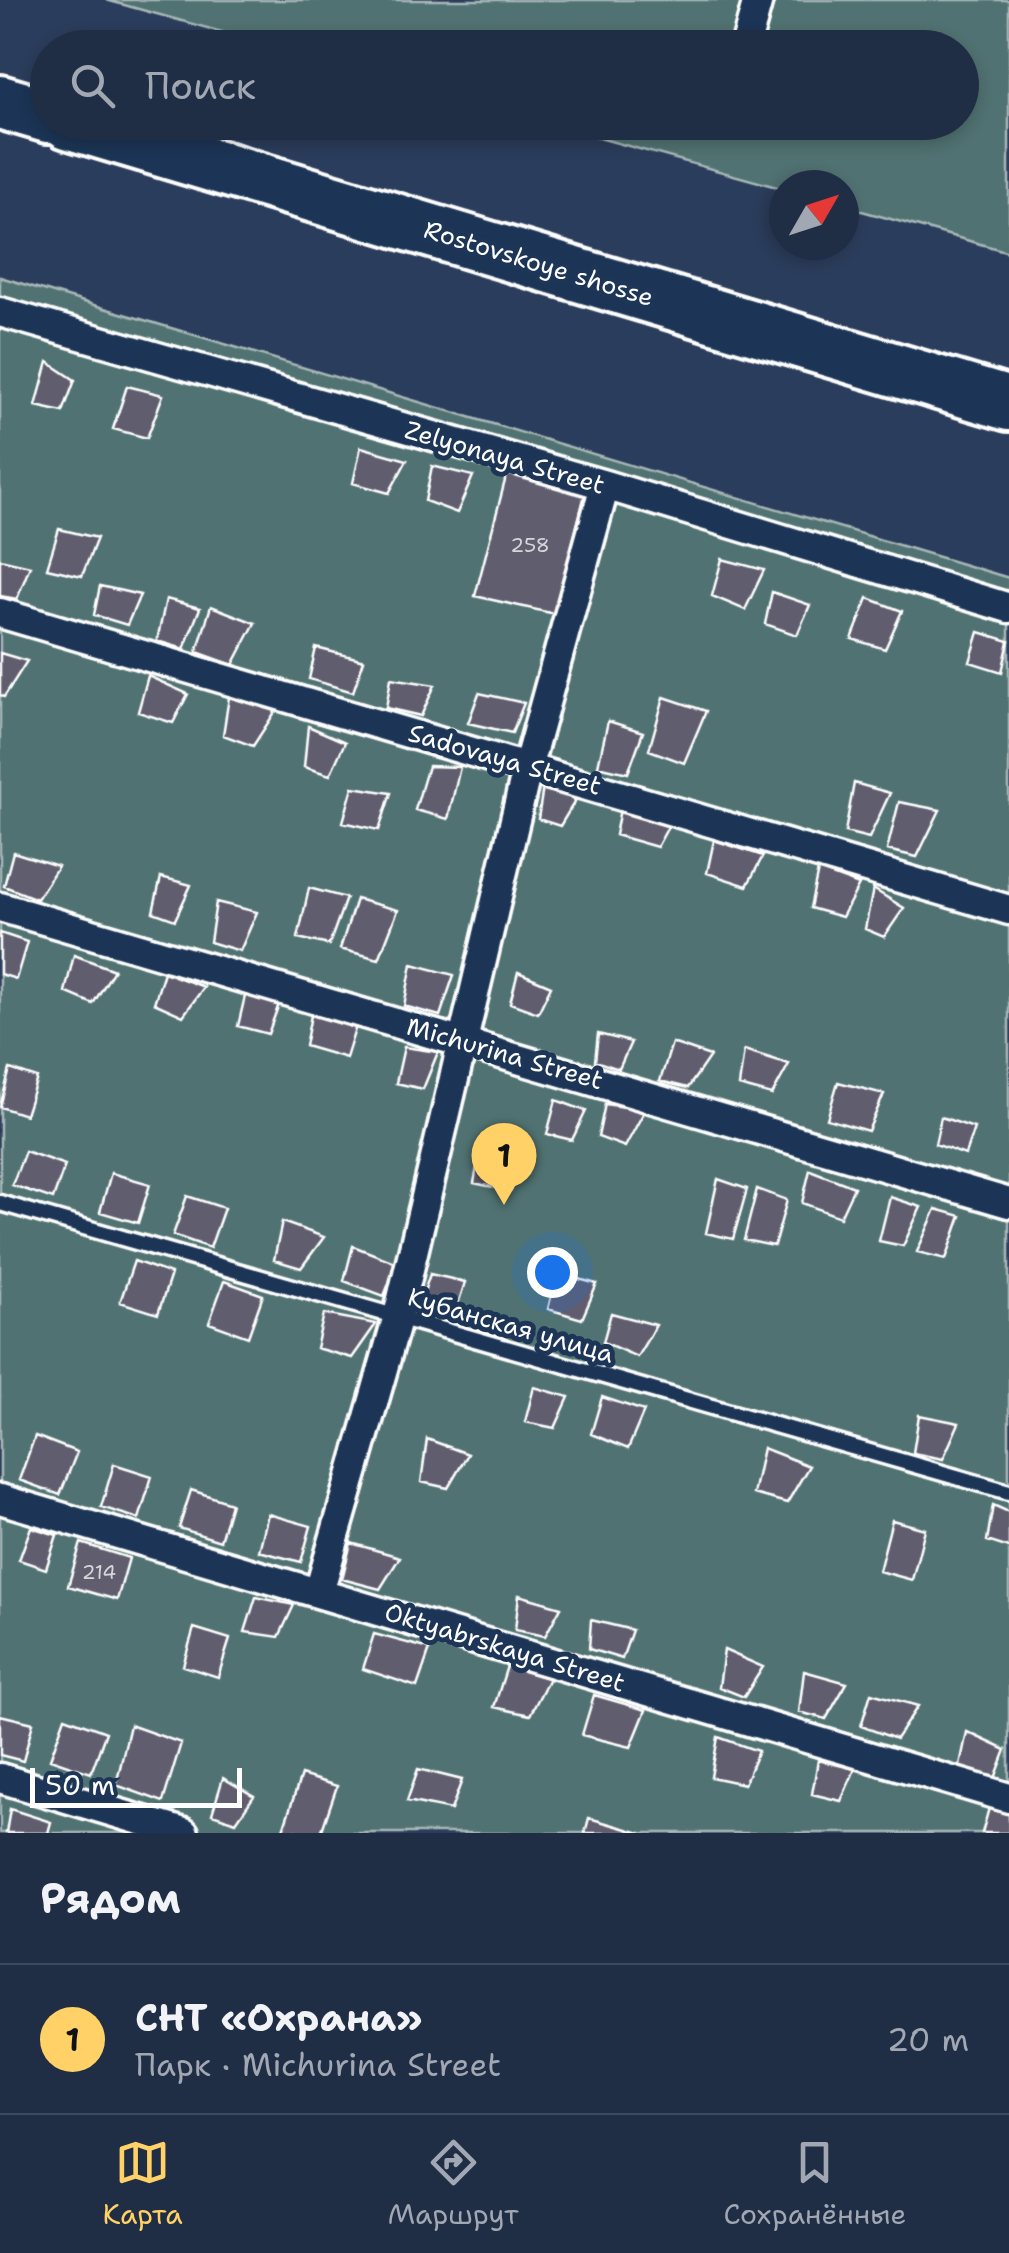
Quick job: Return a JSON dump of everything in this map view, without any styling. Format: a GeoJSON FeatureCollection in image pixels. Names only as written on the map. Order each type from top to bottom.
{"type":"FeatureCollection","features":[{"type":"Feature","properties":{"kind":"highway"},"geometry":{"type":"LineString","coordinates":[[0,67],[30,76]]}},
{"type":"Feature","properties":{"kind":"highway"},"geometry":{"type":"LineString","coordinates":[[0,102],[30,111]]}},
{"type":"Feature","properties":{"kind":"highway","name":"Rostovskoye shosse"},"geometry":{"type":"LineString","coordinates":[[128,140],[1009,404]]}},
{"type":"Feature","properties":{"kind":"highway","name":"Rostovskoye shosse"},"geometry":{"type":"LineString","coordinates":[[245,140],[1009,369]]}},
{"type":"Feature","properties":{"kind":"street"},"geometry":{"type":"LineString","coordinates":[[749,30],[758,0]]}},
{"type":"Feature","properties":{"kind":"street","name":"Zelyonaya Street"},"geometry":{"type":"LineString","coordinates":[[0,312],[605,485],[1009,608]]}},
{"type":"Feature","properties":{"kind":"street"},"geometry":{"type":"LineString","coordinates":[[320,1592],[398,1316],[528,766],[605,485]]}},
{"type":"Feature","properties":{"kind":"street","name":"Sadovaya Street"},"geometry":{"type":"LineString","coordinates":[[0,612],[1009,910]]}},
{"type":"Feature","properties":{"kind":"street","name":"Michurina Street"},"geometry":{"type":"LineString","coordinates":[[0,907],[1009,1203]]}},
{"type":"Feature","properties":{"kind":"street","name":"Oktyabrskaya Street"},"geometry":{"type":"LineString","coordinates":[[0,1499],[1009,1798]]}},
{"type":"Feature","properties":{"kind":"street"},"geometry":{"type":"LineString","coordinates":[[0,1778],[184,1833]]}},
{"type":"Feature","properties":{"kind":"lane","name":"Кубанская улица"},"geometry":{"type":"LineString","coordinates":[[0,1203],[1009,1492]]}},
{"type":"Feature","properties":{"kind":"green space"},"geometry":{"type":"Polygon","coordinates":[[[106,0],[1009,0],[1009,252],[859,210],[859,170],[769,170],[769,185],[607,140],[979,140],[979,30],[215,30],[106,0]]]}},
{"type":"Feature","properties":{"kind":"green space"},"geometry":{"type":"Polygon","coordinates":[[[0,277],[1009,578],[1009,1833],[0,1833],[0,277]]]}},
{"type":"Feature","properties":{"kind":"building"},"geometry":{"type":"Polygon","coordinates":[[[48,362],[75,380],[63,412],[36,406],[48,362]]]}},
{"type":"Feature","properties":{"kind":"building"},"geometry":{"type":"Polygon","coordinates":[[[127,386],[163,395],[147,438],[113,429],[127,386]]]}},
{"type":"Feature","properties":{"kind":"building"},"geometry":{"type":"Polygon","coordinates":[[[361,447],[407,460],[389,493],[353,483],[361,447]]]}},
{"type":"Feature","properties":{"kind":"building"},"geometry":{"type":"Polygon","coordinates":[[[432,466],[473,476],[457,513],[425,501],[432,466]]]}},
{"type":"Feature","properties":{"kind":"building"},"geometry":{"type":"Polygon","coordinates":[[[507,473],[585,494],[555,614],[475,596],[507,473]]]}},
{"type":"Feature","properties":{"kind":"building"},"geometry":{"type":"Polygon","coordinates":[[[59,529],[97,538],[82,576],[47,568],[59,529]]]}},
{"type":"Feature","properties":{"kind":"building"},"geometry":{"type":"Polygon","coordinates":[[[0,559],[30,566],[17,599],[0,596],[0,559]]]}},
{"type":"Feature","properties":{"kind":"building"},"geometry":{"type":"Polygon","coordinates":[[[722,559],[764,570],[745,610],[712,596],[722,559]]]}},
{"type":"Feature","properties":{"kind":"building"},"geometry":{"type":"Polygon","coordinates":[[[100,586],[140,595],[127,625],[94,615],[100,586]]]}},
{"type":"Feature","properties":{"kind":"building"},"geometry":{"type":"Polygon","coordinates":[[[772,592],[810,605],[797,635],[765,624],[772,592]]]}},
{"type":"Feature","properties":{"kind":"building"},"geometry":{"type":"Polygon","coordinates":[[[868,598],[902,611],[885,649],[852,639],[868,598]]]}},
{"type":"Feature","properties":{"kind":"building"},"geometry":{"type":"Polygon","coordinates":[[[166,599],[200,608],[184,649],[157,641],[166,599]]]}},
{"type":"Feature","properties":{"kind":"building"},"geometry":{"type":"Polygon","coordinates":[[[211,606],[255,623],[233,665],[197,652],[211,606]]]}},
{"type":"Feature","properties":{"kind":"building"},"geometry":{"type":"Polygon","coordinates":[[[979,632],[1009,641],[1002,672],[970,662],[979,632]]]}},
{"type":"Feature","properties":{"kind":"building"},"geometry":{"type":"Polygon","coordinates":[[[316,648],[364,660],[353,692],[309,679],[316,648]]]}},
{"type":"Feature","properties":{"kind":"building"},"geometry":{"type":"Polygon","coordinates":[[[0,653],[27,661],[4,697],[0,695],[0,653]]]}},
{"type":"Feature","properties":{"kind":"building"},"geometry":{"type":"Polygon","coordinates":[[[148,676],[188,694],[173,723],[138,712],[148,676]]]}},
{"type":"Feature","properties":{"kind":"building"},"geometry":{"type":"Polygon","coordinates":[[[391,678],[435,685],[421,716],[386,708],[391,678]]]}},
{"type":"Feature","properties":{"kind":"building"},"geometry":{"type":"Polygon","coordinates":[[[479,693],[524,703],[512,733],[468,723],[479,693]]]}},
{"type":"Feature","properties":{"kind":"building"},"geometry":{"type":"Polygon","coordinates":[[[229,697],[277,709],[253,746],[223,735],[229,697]]]}},
{"type":"Feature","properties":{"kind":"building"},"geometry":{"type":"Polygon","coordinates":[[[664,697],[706,711],[684,763],[649,750],[664,697]]]}},
{"type":"Feature","properties":{"kind":"building"},"geometry":{"type":"Polygon","coordinates":[[[608,721],[643,732],[628,773],[598,766],[608,721]]]}},
{"type":"Feature","properties":{"kind":"building"},"geometry":{"type":"Polygon","coordinates":[[[308,726],[345,742],[330,775],[304,767],[308,726]]]}},
{"type":"Feature","properties":{"kind":"building"},"geometry":{"type":"Polygon","coordinates":[[[428,766],[460,767],[448,819],[415,810],[428,766]]]}},
{"type":"Feature","properties":{"kind":"building"},"geometry":{"type":"Polygon","coordinates":[[[854,783],[890,793],[869,838],[845,832],[854,783]]]}},
{"type":"Feature","properties":{"kind":"building"},"geometry":{"type":"Polygon","coordinates":[[[353,787],[391,793],[379,830],[343,822],[353,787]]]}},
{"type":"Feature","properties":{"kind":"building"},"geometry":{"type":"Polygon","coordinates":[[[543,787],[578,796],[560,826],[538,819],[543,787]]]}},
{"type":"Feature","properties":{"kind":"building"},"geometry":{"type":"Polygon","coordinates":[[[899,802],[940,810],[917,857],[887,850],[899,802]]]}},
{"type":"Feature","properties":{"kind":"building"},"geometry":{"type":"Polygon","coordinates":[[[620,809],[670,823],[657,847],[615,835],[620,809]]]}},
{"type":"Feature","properties":{"kind":"building"},"geometry":{"type":"Polygon","coordinates":[[[714,840],[763,856],[747,886],[707,873],[714,840]]]}},
{"type":"Feature","properties":{"kind":"building"},"geometry":{"type":"Polygon","coordinates":[[[13,852],[58,866],[37,899],[4,886],[13,852]]]}},
{"type":"Feature","properties":{"kind":"building"},"geometry":{"type":"Polygon","coordinates":[[[818,870],[859,885],[842,917],[810,908],[818,870]]]}},
{"type":"Feature","properties":{"kind":"building"},"geometry":{"type":"Polygon","coordinates":[[[161,877],[191,885],[175,920],[153,912],[161,877]]]}},
{"type":"Feature","properties":{"kind":"building"},"geometry":{"type":"Polygon","coordinates":[[[309,888],[346,898],[329,945],[298,938],[309,888]]]}},
{"type":"Feature","properties":{"kind":"building"},"geometry":{"type":"Polygon","coordinates":[[[873,889],[904,908],[884,937],[865,929],[873,889]]]}},
{"type":"Feature","properties":{"kind":"building"},"geometry":{"type":"Polygon","coordinates":[[[356,899],[398,910],[379,959],[340,949],[356,899]]]}},
{"type":"Feature","properties":{"kind":"building"},"geometry":{"type":"Polygon","coordinates":[[[216,902],[257,912],[240,951],[210,942],[216,902]]]}},
{"type":"Feature","properties":{"kind":"building"},"geometry":{"type":"Polygon","coordinates":[[[0,933],[27,942],[16,979],[0,974],[0,933]]]}},
{"type":"Feature","properties":{"kind":"building"},"geometry":{"type":"Polygon","coordinates":[[[74,955],[114,970],[93,1004],[65,992],[74,955]]]}},
{"type":"Feature","properties":{"kind":"building"},"geometry":{"type":"Polygon","coordinates":[[[412,964],[454,975],[440,1016],[404,1006],[412,964]]]}},
{"type":"Feature","properties":{"kind":"building"},"geometry":{"type":"Polygon","coordinates":[[[164,972],[204,987],[183,1016],[154,1003],[164,972]]]}},
{"type":"Feature","properties":{"kind":"building"},"geometry":{"type":"Polygon","coordinates":[[[518,972],[551,986],[538,1013],[510,1003],[518,972]]]}},
{"type":"Feature","properties":{"kind":"building"},"geometry":{"type":"Polygon","coordinates":[[[246,992],[279,1004],[268,1034],[238,1026],[246,992]]]}},
{"type":"Feature","properties":{"kind":"building"},"geometry":{"type":"Polygon","coordinates":[[[312,1010],[356,1026],[346,1058],[305,1046],[312,1010]]]}},
{"type":"Feature","properties":{"kind":"building"},"geometry":{"type":"Polygon","coordinates":[[[598,1034],[631,1042],[619,1069],[595,1061],[598,1034]]]}},
{"type":"Feature","properties":{"kind":"building"},"geometry":{"type":"Polygon","coordinates":[[[672,1043],[710,1056],[688,1088],[660,1081],[672,1043]]]}},
{"type":"Feature","properties":{"kind":"building"},"geometry":{"type":"Polygon","coordinates":[[[404,1047],[438,1052],[423,1089],[396,1083],[404,1047]]]}},
{"type":"Feature","properties":{"kind":"building"},"geometry":{"type":"Polygon","coordinates":[[[744,1050],[789,1064],[772,1095],[739,1086],[744,1050]]]}},
{"type":"Feature","properties":{"kind":"building"},"geometry":{"type":"Polygon","coordinates":[[[10,1069],[37,1078],[25,1115],[0,1107],[10,1069]]]}},
{"type":"Feature","properties":{"kind":"building"},"geometry":{"type":"Polygon","coordinates":[[[838,1082],[884,1094],[868,1131],[827,1119],[838,1082]]]}},
{"type":"Feature","properties":{"kind":"building"},"geometry":{"type":"Polygon","coordinates":[[[556,1100],[586,1111],[572,1140],[547,1134],[556,1100]]]}},
{"type":"Feature","properties":{"kind":"building"},"geometry":{"type":"Polygon","coordinates":[[[605,1104],[645,1110],[625,1147],[598,1137],[605,1104]]]}},
{"type":"Feature","properties":{"kind":"building"},"geometry":{"type":"Polygon","coordinates":[[[941,1117],[974,1128],[965,1155],[935,1144],[941,1117]]]}},
{"type":"Feature","properties":{"kind":"building"},"geometry":{"type":"Polygon","coordinates":[[[483,1135],[525,1148],[511,1191],[474,1183],[483,1135]]]}},
{"type":"Feature","properties":{"kind":"building"},"geometry":{"type":"Polygon","coordinates":[[[25,1151],[65,1165],[53,1199],[12,1185],[25,1151]]]}},
{"type":"Feature","properties":{"kind":"building"},"geometry":{"type":"Polygon","coordinates":[[[810,1170],[854,1187],[840,1217],[802,1203],[810,1170]]]}},
{"type":"Feature","properties":{"kind":"building"},"geometry":{"type":"Polygon","coordinates":[[[111,1173],[150,1184],[138,1223],[100,1212],[111,1173]]]}},
{"type":"Feature","properties":{"kind":"building"},"geometry":{"type":"Polygon","coordinates":[[[718,1179],[747,1189],[733,1239],[706,1233],[718,1179]]]}},
{"type":"Feature","properties":{"kind":"building"},"geometry":{"type":"Polygon","coordinates":[[[757,1189],[787,1200],[774,1246],[744,1240],[757,1189]]]}},
{"type":"Feature","properties":{"kind":"building"},"geometry":{"type":"Polygon","coordinates":[[[187,1196],[224,1208],[210,1248],[173,1235],[187,1196]]]}},
{"type":"Feature","properties":{"kind":"building"},"geometry":{"type":"Polygon","coordinates":[[[890,1197],[921,1207],[903,1246],[879,1241],[890,1197]]]}},
{"type":"Feature","properties":{"kind":"building"},"geometry":{"type":"Polygon","coordinates":[[[936,1209],[961,1216],[946,1259],[917,1252],[936,1209]]]}},
{"type":"Feature","properties":{"kind":"building"},"geometry":{"type":"Polygon","coordinates":[[[282,1222],[324,1237],[301,1268],[274,1260],[282,1222]]]}},
{"type":"Feature","properties":{"kind":"building"},"geometry":{"type":"Polygon","coordinates":[[[353,1246],[397,1263],[384,1296],[344,1281],[353,1246]]]}},
{"type":"Feature","properties":{"kind":"building"},"geometry":{"type":"Polygon","coordinates":[[[134,1261],[171,1274],[158,1314],[120,1302],[134,1261]]]}},
{"type":"Feature","properties":{"kind":"building"},"geometry":{"type":"Polygon","coordinates":[[[557,1273],[597,1284],[582,1319],[548,1309],[557,1273]]]}},
{"type":"Feature","properties":{"kind":"building"},"geometry":{"type":"Polygon","coordinates":[[[430,1274],[465,1282],[454,1317],[418,1309],[430,1274]]]}},
{"type":"Feature","properties":{"kind":"building"},"geometry":{"type":"Polygon","coordinates":[[[224,1281],[263,1295],[248,1337],[209,1323],[224,1281]]]}},
{"type":"Feature","properties":{"kind":"building"},"geometry":{"type":"Polygon","coordinates":[[[611,1313],[656,1325],[637,1357],[603,1342],[611,1313]]]}},
{"type":"Feature","properties":{"kind":"building"},"geometry":{"type":"Polygon","coordinates":[[[324,1314],[376,1324],[352,1358],[316,1348],[324,1314]]]}},
{"type":"Feature","properties":{"kind":"building"},"geometry":{"type":"Polygon","coordinates":[[[534,1387],[569,1397],[555,1428],[525,1422],[534,1387]]]}},
{"type":"Feature","properties":{"kind":"building"},"geometry":{"type":"Polygon","coordinates":[[[602,1397],[644,1411],[628,1449],[591,1434],[602,1397]]]}},
{"type":"Feature","properties":{"kind":"building"},"geometry":{"type":"Polygon","coordinates":[[[919,1415],[959,1423],[943,1459],[913,1453],[919,1415]]]}},
{"type":"Feature","properties":{"kind":"building"},"geometry":{"type":"Polygon","coordinates":[[[35,1436],[77,1452],[60,1495],[19,1480],[35,1436]]]}},
{"type":"Feature","properties":{"kind":"building"},"geometry":{"type":"Polygon","coordinates":[[[427,1439],[468,1454],[448,1488],[421,1482],[427,1439]]]}},
{"type":"Feature","properties":{"kind":"building"},"geometry":{"type":"Polygon","coordinates":[[[763,1448],[809,1466],[787,1503],[753,1494],[763,1448]]]}},
{"type":"Feature","properties":{"kind":"building"},"geometry":{"type":"Polygon","coordinates":[[[114,1464],[152,1476],[139,1519],[101,1507],[114,1464]]]}},
{"type":"Feature","properties":{"kind":"building"},"geometry":{"type":"Polygon","coordinates":[[[191,1490],[231,1503],[220,1541],[179,1528],[191,1490]]]}},
{"type":"Feature","properties":{"kind":"building"},"geometry":{"type":"Polygon","coordinates":[[[993,1505],[1009,1512],[1009,1548],[987,1541],[993,1505]]]}},
{"type":"Feature","properties":{"kind":"building"},"geometry":{"type":"Polygon","coordinates":[[[268,1514],[311,1526],[301,1562],[259,1551],[268,1514]]]}},
{"type":"Feature","properties":{"kind":"building"},"geometry":{"type":"Polygon","coordinates":[[[892,1520],[925,1529],[912,1580],[879,1571],[892,1520]]]}},
{"type":"Feature","properties":{"kind":"building"},"geometry":{"type":"Polygon","coordinates":[[[31,1527],[57,1535],[46,1569],[19,1560],[31,1527]]]}},
{"type":"Feature","properties":{"kind":"building"},"geometry":{"type":"Polygon","coordinates":[[[81,1543],[129,1558],[117,1600],[68,1586],[81,1543]]]}},
{"type":"Feature","properties":{"kind":"building"},"geometry":{"type":"Polygon","coordinates":[[[351,1543],[400,1557],[380,1589],[342,1579],[351,1543]]]}},
{"type":"Feature","properties":{"kind":"building"},"geometry":{"type":"Polygon","coordinates":[[[519,1595],[561,1607],[545,1636],[515,1630],[519,1595]]]}},
{"type":"Feature","properties":{"kind":"building"},"geometry":{"type":"Polygon","coordinates":[[[256,1597],[294,1605],[279,1637],[245,1632],[256,1597]]]}},
{"type":"Feature","properties":{"kind":"building"},"geometry":{"type":"Polygon","coordinates":[[[591,1620],[632,1630],[622,1659],[589,1649],[591,1620]]]}},
{"type":"Feature","properties":{"kind":"building"},"geometry":{"type":"Polygon","coordinates":[[[194,1628],[230,1639],[218,1677],[183,1666],[194,1628]]]}},
{"type":"Feature","properties":{"kind":"building"},"geometry":{"type":"Polygon","coordinates":[[[374,1634],[430,1649],[417,1687],[363,1669],[374,1634]]]}},
{"type":"Feature","properties":{"kind":"building"},"geometry":{"type":"Polygon","coordinates":[[[724,1650],[763,1667],[744,1697],[719,1687],[724,1650]]]}},
{"type":"Feature","properties":{"kind":"building"},"geometry":{"type":"Polygon","coordinates":[[[507,1666],[549,1678],[530,1715],[494,1707],[507,1666]]]}},
{"type":"Feature","properties":{"kind":"building"},"geometry":{"type":"Polygon","coordinates":[[[804,1671],[847,1683],[826,1719],[799,1712],[804,1671]]]}},
{"type":"Feature","properties":{"kind":"building"},"geometry":{"type":"Polygon","coordinates":[[[871,1693],[918,1706],[896,1739],[861,1726],[871,1693]]]}},
{"type":"Feature","properties":{"kind":"building"},"geometry":{"type":"Polygon","coordinates":[[[594,1695],[646,1710],[631,1747],[582,1735],[594,1695]]]}},
{"type":"Feature","properties":{"kind":"building"},"geometry":{"type":"Polygon","coordinates":[[[0,1715],[33,1723],[23,1761],[0,1755],[0,1715]]]}},
{"type":"Feature","properties":{"kind":"building"},"geometry":{"type":"Polygon","coordinates":[[[65,1717],[106,1732],[91,1773],[50,1759],[65,1717]]]}},
{"type":"Feature","properties":{"kind":"building"},"geometry":{"type":"Polygon","coordinates":[[[130,1725],[181,1743],[163,1802],[116,1785],[130,1725]]]}},
{"type":"Feature","properties":{"kind":"building"},"geometry":{"type":"Polygon","coordinates":[[[967,1732],[1006,1750],[994,1781],[959,1770],[967,1732]]]}},
{"type":"Feature","properties":{"kind":"building"},"geometry":{"type":"Polygon","coordinates":[[[718,1737],[758,1751],[744,1784],[711,1777],[718,1737]]]}},
{"type":"Feature","properties":{"kind":"building"},"geometry":{"type":"Polygon","coordinates":[[[818,1760],[855,1769],[841,1801],[812,1794],[818,1760]]]}},
{"type":"Feature","properties":{"kind":"building"},"geometry":{"type":"Polygon","coordinates":[[[418,1769],[462,1780],[451,1810],[407,1801],[418,1769]]]}},
{"type":"Feature","properties":{"kind":"building"},"geometry":{"type":"Polygon","coordinates":[[[301,1775],[337,1786],[321,1833],[283,1830],[301,1775]]]}},
{"type":"Feature","properties":{"kind":"building"},"geometry":{"type":"Polygon","coordinates":[[[223,1778],[254,1796],[236,1822],[212,1814],[223,1778]]]}},
{"type":"Feature","properties":{"kind":"building"},"geometry":{"type":"Polygon","coordinates":[[[989,1808],[1009,1811],[1009,1833],[982,1833],[989,1808]]]}},
{"type":"Feature","properties":{"kind":"building"},"geometry":{"type":"Polygon","coordinates":[[[10,1809],[51,1822],[48,1833],[6,1833],[10,1809]]]}},
{"type":"Feature","properties":{"kind":"building"},"geometry":{"type":"Polygon","coordinates":[[[589,1818],[641,1833],[585,1833],[589,1818]]]}},
{"type":"Feature","properties":{"kind":"place","name":"СНТ «Охрана»"},"geometry":{"type":"Point","coordinates":[504,1205]}}]}
